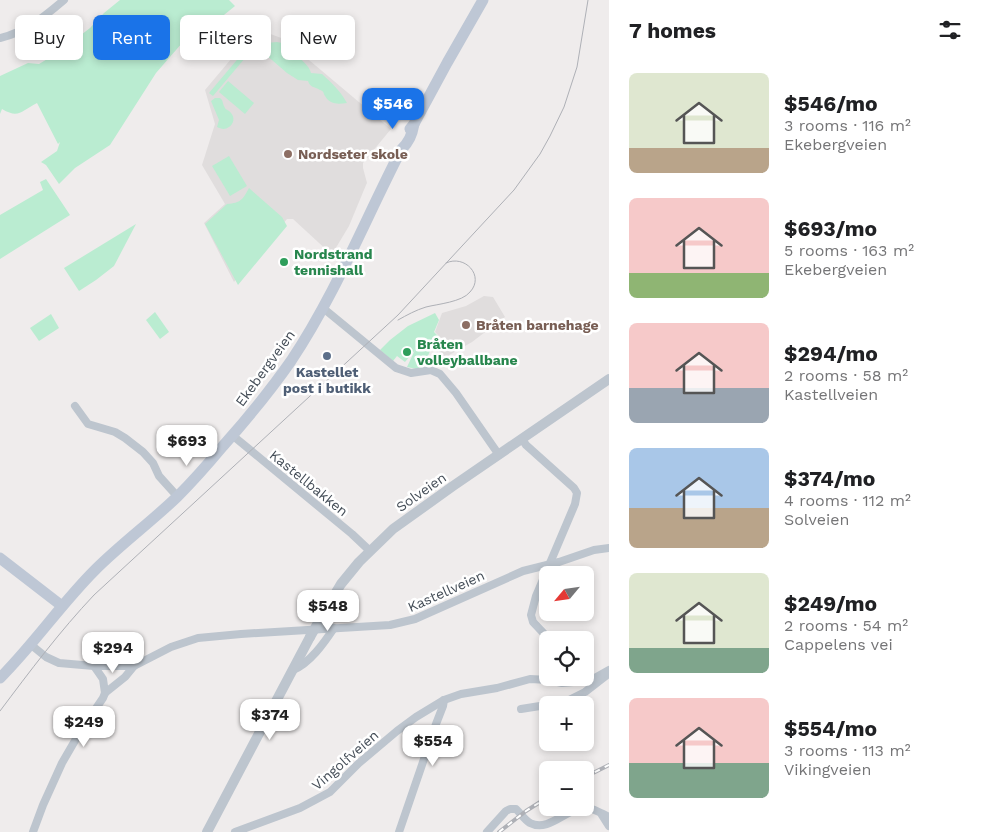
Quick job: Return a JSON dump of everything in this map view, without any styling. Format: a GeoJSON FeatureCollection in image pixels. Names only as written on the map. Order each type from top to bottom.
{"type":"FeatureCollection","features":[{"type":"Feature","properties":{"kind":"main road","name":"Ekebergveien"},"geometry":{"type":"LineString","coordinates":[[0,678],[80,586],[177,496],[232,435],[282,373],[323,308],[401,150],[402,141],[407,131],[414,124],[483,0]]}},
{"type":"Feature","properties":{"kind":"main road"},"geometry":{"type":"LineString","coordinates":[[0,558],[62,606]]}},
{"type":"Feature","properties":{"kind":"street"},"geometry":{"type":"LineString","coordinates":[[0,38],[34,24],[64,0]]}},
{"type":"Feature","properties":{"kind":"street"},"geometry":{"type":"LineString","coordinates":[[323,308],[396,368],[410,373],[431,370],[440,374],[452,388],[499,456]]}},
{"type":"Feature","properties":{"kind":"street","name":"Solveien"},"geometry":{"type":"LineString","coordinates":[[208,832],[323,614],[341,584],[359,562],[393,529],[609,379]]}},
{"type":"Feature","properties":{"kind":"street"},"geometry":{"type":"LineString","coordinates":[[75,406],[88,424],[116,432],[143,452],[153,463],[159,476],[177,496]]}},
{"type":"Feature","properties":{"kind":"street","name":"Kastellbakken"},"geometry":{"type":"LineString","coordinates":[[232,435],[370,551]]}},
{"type":"Feature","properties":{"kind":"street"},"geometry":{"type":"LineString","coordinates":[[522,439],[577,493],[575,504],[536,596],[530,615],[533,622],[542,631]]}},
{"type":"Feature","properties":{"kind":"street","name":"Kastellveien"},"geometry":{"type":"LineString","coordinates":[[30,644],[46,657],[59,663],[94,666],[134,666],[171,647],[198,638],[390,625],[408,621],[523,571],[594,550],[609,548]]}},
{"type":"Feature","properties":{"kind":"street","name":"Solveien"},"geometry":{"type":"LineString","coordinates":[[293,670],[301,667],[334,628]]}},
{"type":"Feature","properties":{"kind":"street"},"geometry":{"type":"LineString","coordinates":[[94,666],[103,679],[106,693]]}},
{"type":"Feature","properties":{"kind":"street"},"geometry":{"type":"LineString","coordinates":[[33,832],[62,763],[80,732],[106,693],[125,677],[134,666]]}},
{"type":"Feature","properties":{"kind":"street"},"geometry":{"type":"LineString","coordinates":[[578,696],[609,672]]}},
{"type":"Feature","properties":{"kind":"street","name":"Vingolfveien"},"geometry":{"type":"LineString","coordinates":[[594,679],[609,672]]}},
{"type":"Feature","properties":{"kind":"street","name":"Vingolfveien"},"geometry":{"type":"LineString","coordinates":[[235,832],[300,808],[330,792],[377,747],[416,717],[444,700],[461,694],[497,688],[530,679],[539,679]]}},
{"type":"Feature","properties":{"kind":"street"},"geometry":{"type":"LineString","coordinates":[[392,832],[400,829],[444,700]]}},
{"type":"Feature","properties":{"kind":"street"},"geometry":{"type":"LineString","coordinates":[[521,709],[539,706]]}},
{"type":"Feature","properties":{"kind":"street"},"geometry":{"type":"LineString","coordinates":[[487,832],[510,809],[516,810],[529,823],[538,826],[551,824],[580,808],[589,808],[609,817]]}},
{"type":"Feature","properties":{"kind":"street"},"geometry":{"type":"LineString","coordinates":[[600,813],[609,826]]}},
{"type":"Feature","properties":{"kind":"shaded area","name":"Nordseter skole"},"geometry":{"type":"Polygon","coordinates":[[[271,34],[281,38],[281,60],[309,60],[391,129],[363,163],[367,183],[349,226],[331,254],[293,219],[287,219],[234,282],[204,223],[225,204],[202,165],[215,124],[205,90],[230,60],[271,60],[271,34]]]}},
{"type":"Feature","properties":{"kind":"shaded area","name":"Bråten barnehage"},"geometry":{"type":"Polygon","coordinates":[[[484,296],[493,297],[505,317],[472,342],[444,358],[435,346],[441,338],[435,332],[442,313],[466,306],[484,296]]]}},
{"type":"Feature","properties":{"kind":"green space"},"geometry":{"type":"Polygon","coordinates":[[[120,0],[229,0],[235,6],[224,15],[180,15],[180,45],[170,57],[170,15],[102,15],[120,0]]]}},
{"type":"Feature","properties":{"kind":"green space"},"geometry":{"type":"Polygon","coordinates":[[[93,25],[93,60],[167,60],[156,73],[110,145],[75,168],[59,184],[46,165],[41,162],[57,151],[60,142],[58,144],[37,103],[20,113],[16,114],[2,109],[0,114],[0,76],[28,63],[39,64],[46,60],[83,60],[83,33],[93,25]]]}},
{"type":"Feature","properties":{"kind":"green space"},"geometry":{"type":"Polygon","coordinates":[[[271,43],[281,43],[281,60],[302,60],[311,73],[322,74],[347,103],[337,104],[329,101],[322,91],[311,86],[308,81],[298,80],[287,73],[271,59],[271,43]]]}},
{"type":"Feature","properties":{"kind":"green space"},"geometry":{"type":"Polygon","coordinates":[[[237,60],[243,60],[213,96],[209,93],[237,60]]]}},
{"type":"Feature","properties":{"kind":"green space"},"geometry":{"type":"Polygon","coordinates":[[[228,81],[254,103],[245,114],[219,92],[228,81]]]}},
{"type":"Feature","properties":{"kind":"green space"},"geometry":{"type":"Polygon","coordinates":[[[215,98],[222,100],[225,108],[233,116],[232,124],[226,129],[217,127],[219,120],[211,101],[215,98]]]}},
{"type":"Feature","properties":{"kind":"green space"},"geometry":{"type":"Polygon","coordinates":[[[229,156],[247,186],[230,196],[212,166],[229,156]]]}},
{"type":"Feature","properties":{"kind":"green space"},"geometry":{"type":"Polygon","coordinates":[[[46,179],[70,215],[0,259],[0,215],[43,190],[40,182],[46,179]]]}},
{"type":"Feature","properties":{"kind":"green space"},"geometry":{"type":"Polygon","coordinates":[[[249,188],[282,217],[287,226],[238,285],[205,224],[227,204],[236,203],[241,200],[249,188]]]}},
{"type":"Feature","properties":{"kind":"green space"},"geometry":{"type":"Polygon","coordinates":[[[136,224],[114,266],[79,291],[64,268],[136,224]]]}},
{"type":"Feature","properties":{"kind":"green space"},"geometry":{"type":"Polygon","coordinates":[[[155,312],[169,332],[160,339],[146,320],[155,312]]]}},
{"type":"Feature","properties":{"kind":"green space"},"geometry":{"type":"Polygon","coordinates":[[[435,313],[439,320],[434,332],[441,339],[430,351],[422,370],[407,367],[415,350],[405,362],[397,356],[393,361],[380,350],[408,326],[435,313]]]}},
{"type":"Feature","properties":{"kind":"green space"},"geometry":{"type":"Polygon","coordinates":[[[51,314],[59,328],[39,341],[30,328],[51,314]]]}},
{"type":"Feature","properties":{"kind":"tram line"},"geometry":{"type":"LineString","coordinates":[[0,711],[57,637],[94,595],[398,315],[514,190],[540,154],[564,107],[577,67],[588,0]]}},
{"type":"Feature","properties":{"kind":"tram line"},"geometry":{"type":"LineString","coordinates":[[398,320],[422,308],[450,302],[470,292],[474,286],[475,279],[471,268],[460,261],[446,263]]}},
{"type":"Feature","properties":{"kind":"railway"},"geometry":{"type":"LineString","coordinates":[[594,772],[609,765]]}},
{"type":"Feature","properties":{"kind":"railway"},"geometry":{"type":"LineString","coordinates":[[499,832],[539,803]]}},
{"type":"Feature","properties":{"kind":"place","name":"Nordseter skole"},"geometry":{"type":"Point","coordinates":[288,154]}},
{"type":"Feature","properties":{"kind":"place","name":"Nordstrand tennishall"},"geometry":{"type":"Point","coordinates":[284,262]}},
{"type":"Feature","properties":{"kind":"place","name":"Bråten barnehage"},"geometry":{"type":"Point","coordinates":[466,325]}},
{"type":"Feature","properties":{"kind":"place","name":"Bråten volleyballbane"},"geometry":{"type":"Point","coordinates":[407,352]}},
{"type":"Feature","properties":{"kind":"place","name":"Kastellet post i butikk"},"geometry":{"type":"Point","coordinates":[327,356]}}]}
